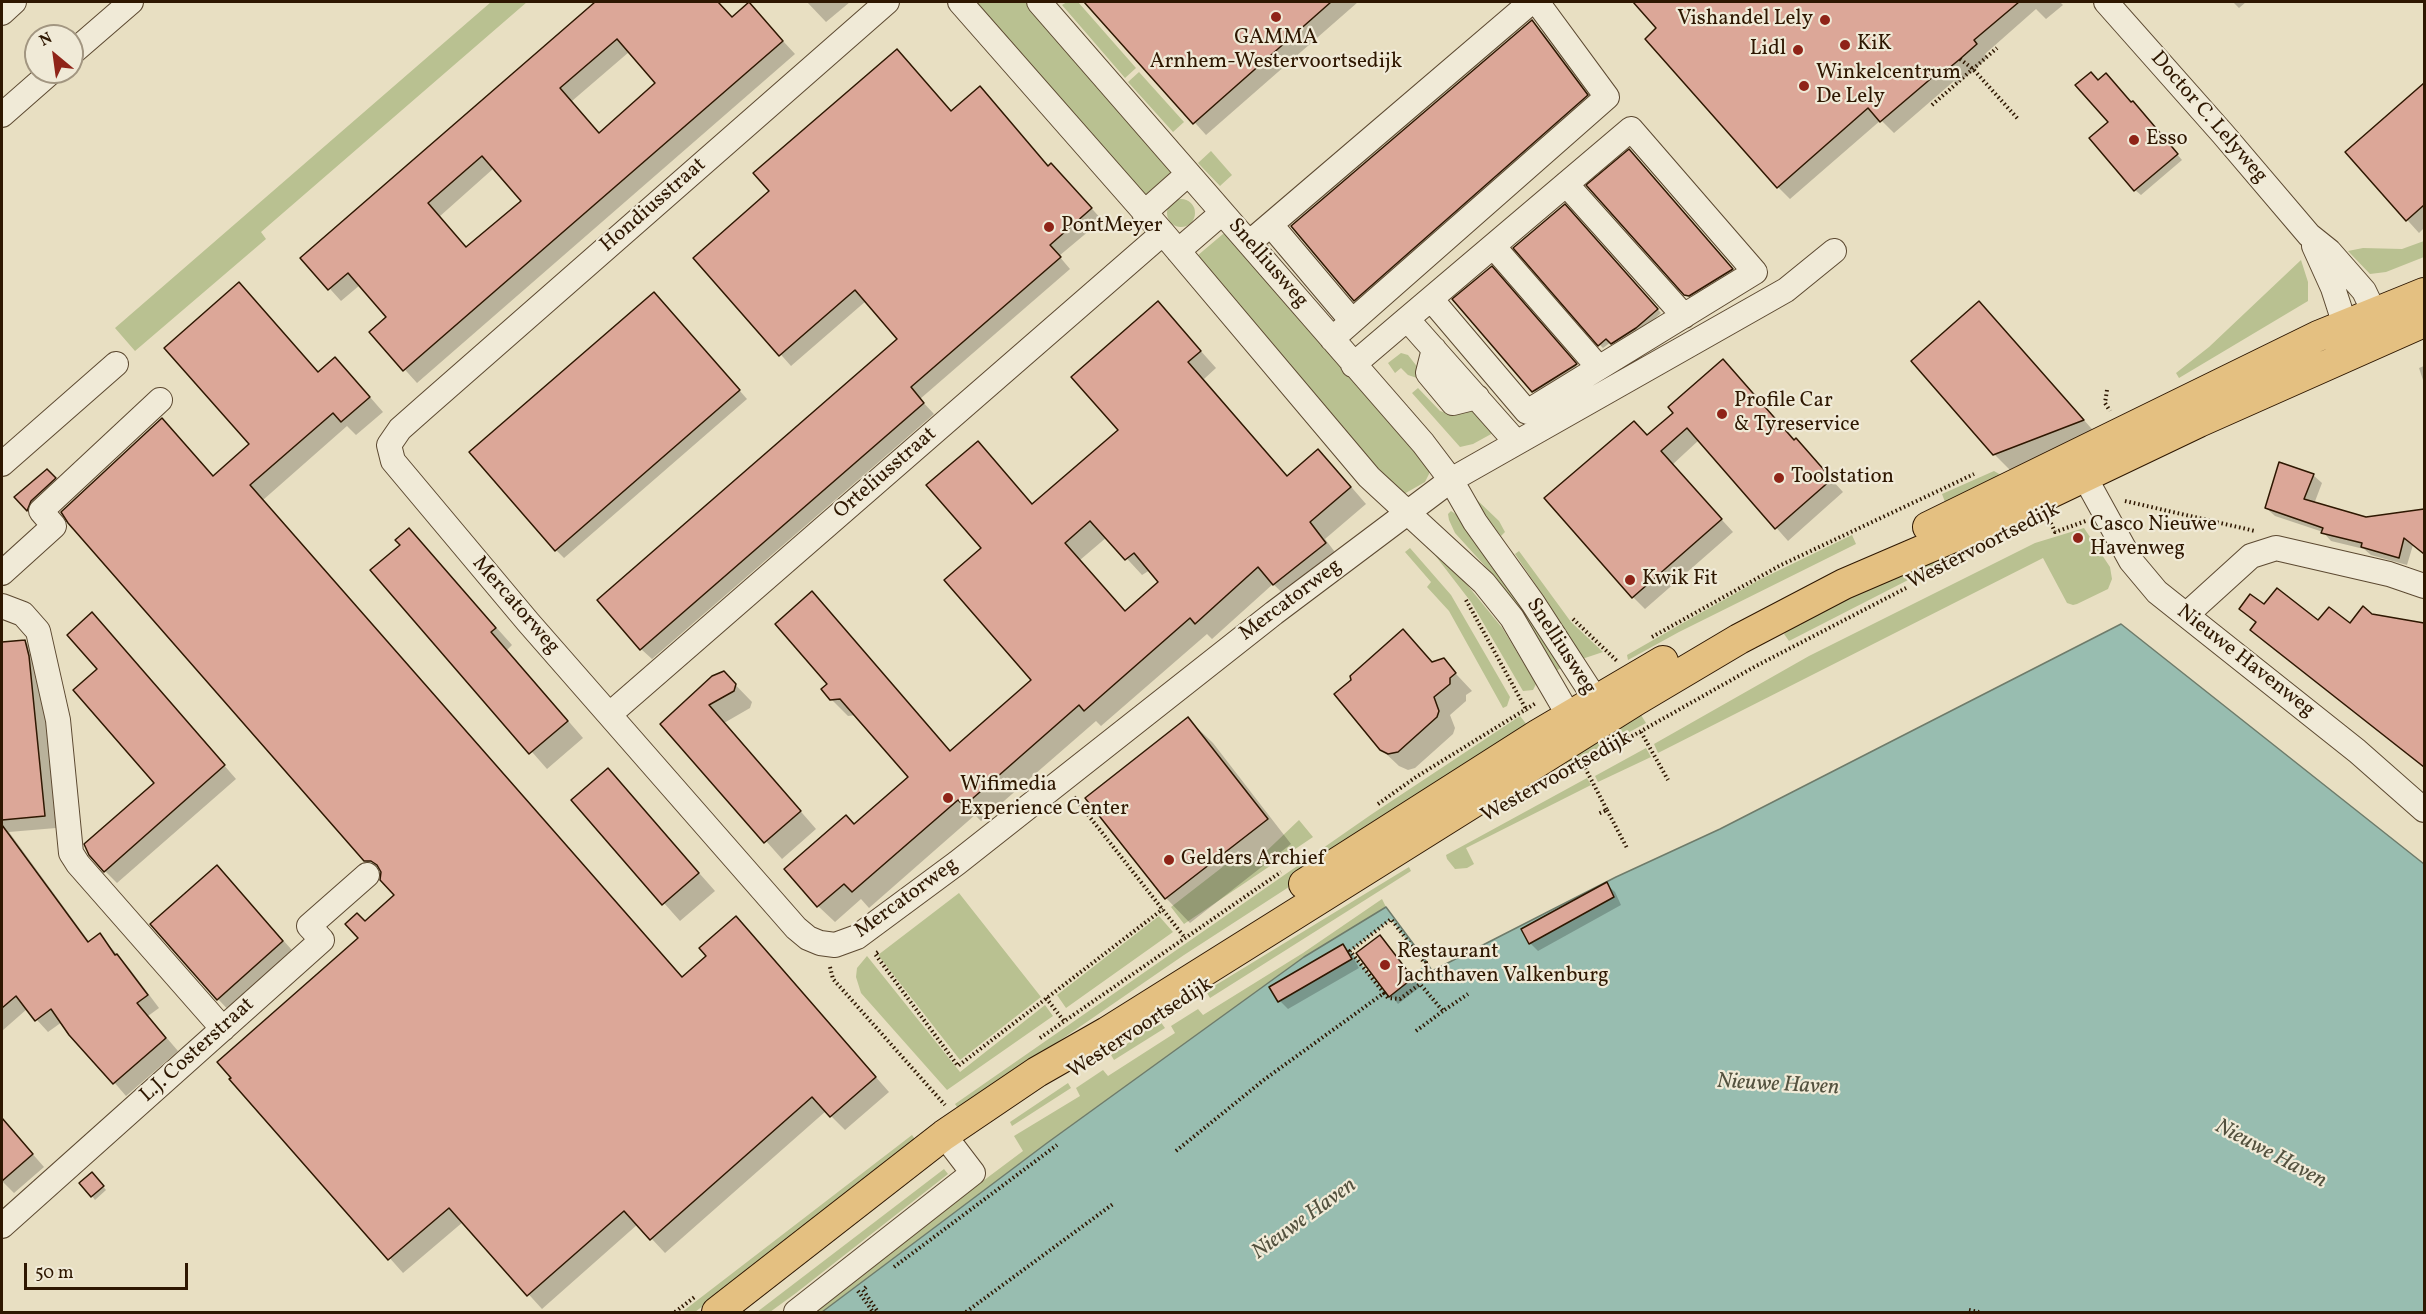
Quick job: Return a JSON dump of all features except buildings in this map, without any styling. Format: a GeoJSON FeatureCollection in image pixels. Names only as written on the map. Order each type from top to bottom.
{"type":"FeatureCollection","features":[{"type":"Feature","properties":{"kind":"main road","name":"Westervoortsedijk"},"geometry":{"type":"LineString","coordinates":[[2082,475],[2307,341],[2424,293]]}},
{"type":"Feature","properties":{"kind":"main road","name":"Westervoortsedijk"},"geometry":{"type":"LineString","coordinates":[[717,1312],[944,1136],[1037,1072],[1107,1032],[1552,753],[1593,723],[1739,639],[1844,584],[2000,517],[2082,475],[2424,322]]}},
{"type":"Feature","properties":{"kind":"street"},"geometry":{"type":"LineString","coordinates":[[2,13],[14,2]]}},
{"type":"Feature","properties":{"kind":"street"},"geometry":{"type":"LineString","coordinates":[[84,43],[131,2]]}},
{"type":"Feature","properties":{"kind":"street","name":"Hondiusstraat"},"geometry":{"type":"LineString","coordinates":[[422,410],[887,2]]}},
{"type":"Feature","properties":{"kind":"street","name":"Snelliusweg"},"geometry":{"type":"LineString","coordinates":[[960,2],[1170,242],[1369,477],[1484,584],[1593,723]]}},
{"type":"Feature","properties":{"kind":"street","name":"Snelliusweg"},"geometry":{"type":"LineString","coordinates":[[1039,2],[1423,443],[1451,480],[1475,522],[1533,603],[1593,723]]}},
{"type":"Feature","properties":{"kind":"street"},"geometry":{"type":"LineString","coordinates":[[1249,243],[1531,2]]}},
{"type":"Feature","properties":{"kind":"street"},"geometry":{"type":"LineString","coordinates":[[1332,339],[1607,97],[1537,2]]}},
{"type":"Feature","properties":{"kind":"street","name":"Doctor C. Lelyweg"},"geometry":{"type":"LineString","coordinates":[[2106,2],[2309,235],[2329,251],[2364,291],[2374,312]]}},
{"type":"Feature","properties":{"kind":"street"},"geometry":{"type":"LineString","coordinates":[[2,115],[37,84]]}},
{"type":"Feature","properties":{"kind":"street"},"geometry":{"type":"LineString","coordinates":[[1353,364],[1631,129],[1755,272],[1527,412],[1431,299]]}},
{"type":"Feature","properties":{"kind":"street"},"geometry":{"type":"LineString","coordinates":[[1144,213],[1188,174]]}},
{"type":"Feature","properties":{"kind":"street"},"geometry":{"type":"LineString","coordinates":[[1566,184],[1684,316]]}},
{"type":"Feature","properties":{"kind":"street","name":"Snelliusweg"},"geometry":{"type":"LineString","coordinates":[[1170,242],[1222,213]]}},
{"type":"Feature","properties":{"kind":"street"},"geometry":{"type":"LineString","coordinates":[[1271,225],[1352,321]]}},
{"type":"Feature","properties":{"kind":"street","name":"Doctor C. Lelyweg"},"geometry":{"type":"LineString","coordinates":[[2309,235],[2333,288],[2345,325]]}},
{"type":"Feature","properties":{"kind":"street","name":"Orteliusstraat"},"geometry":{"type":"LineString","coordinates":[[610,714],[1170,242]]}},
{"type":"Feature","properties":{"kind":"street"},"geometry":{"type":"LineString","coordinates":[[1493,246],[1599,368]]}},
{"type":"Feature","properties":{"kind":"street"},"geometry":{"type":"LineString","coordinates":[[1408,513],[1451,480],[1786,290],[1834,251]]}},
{"type":"Feature","properties":{"kind":"street"},"geometry":{"type":"LineString","coordinates":[[2371,345],[2374,312]]}},
{"type":"Feature","properties":{"kind":"street"},"geometry":{"type":"LineString","coordinates":[[1407,319],[1516,442]]}},
{"type":"Feature","properties":{"kind":"street"},"geometry":{"type":"LineString","coordinates":[[2345,325],[2371,345]]}},
{"type":"Feature","properties":{"kind":"street"},"geometry":{"type":"LineString","coordinates":[[2,464],[116,364]]}},
{"type":"Feature","properties":{"kind":"street"},"geometry":{"type":"LineString","coordinates":[[2,573],[54,526],[41,511],[160,400]]}},
{"type":"Feature","properties":{"kind":"street","name":"Mercatorweg"},"geometry":{"type":"LineString","coordinates":[[422,410],[400,429],[389,445],[393,461],[528,622],[796,928],[808,938],[831,945],[846,943],[857,938],[1274,613],[1408,513]]}},
{"type":"Feature","properties":{"kind":"street","name":"Nieuwe Havenweg"},"geometry":{"type":"LineString","coordinates":[[2082,475],[2131,561],[2145,579],[2186,615],[2357,751],[2424,810]]}},
{"type":"Feature","properties":{"kind":"street"},"geometry":{"type":"LineString","coordinates":[[2186,615],[2252,556],[2276,548],[2389,574],[2424,586]]}},
{"type":"Feature","properties":{"kind":"street"},"geometry":{"type":"LineString","coordinates":[[2,606],[23,614],[38,631],[58,720],[71,853],[220,1032]]}},
{"type":"Feature","properties":{"kind":"street","name":"L.J. Costerstraat"},"geometry":{"type":"LineString","coordinates":[[2,1226],[322,940],[309,926],[367,875]]}},
{"type":"Feature","properties":{"kind":"street"},"geometry":{"type":"LineString","coordinates":[[796,1312],[973,1173],[944,1136]]}},
{"type":"Feature","properties":{"kind":"path"},"geometry":{"type":"LineString","coordinates":[[1932,105],[1997,48]]}},
{"type":"Feature","properties":{"kind":"path"},"geometry":{"type":"LineString","coordinates":[[1960,59],[1973,69],[2018,119]]}},
{"type":"Feature","properties":{"kind":"path"},"geometry":{"type":"LineString","coordinates":[[2107,390],[2105,403],[2114,420]]}},
{"type":"Feature","properties":{"kind":"path"},"geometry":{"type":"LineString","coordinates":[[2049,514],[2055,531],[2102,513],[2125,501],[2263,532],[2276,548]]}},
{"type":"Feature","properties":{"kind":"path","name":"Westervoortsedijk"},"geometry":{"type":"LineString","coordinates":[[1593,723],[1641,732],[1756,666],[1909,586]]}},
{"type":"Feature","properties":{"kind":"path"},"geometry":{"type":"LineString","coordinates":[[1462,594],[1527,708],[1527,713],[1552,753]]}},
{"type":"Feature","properties":{"kind":"path"},"geometry":{"type":"LineString","coordinates":[[1641,732],[1668,780]]}},
{"type":"Feature","properties":{"kind":"path","name":"Westervoortsedijk"},"geometry":{"type":"LineString","coordinates":[[1552,753],[1582,764],[1592,758]]}},
{"type":"Feature","properties":{"kind":"path"},"geometry":{"type":"LineString","coordinates":[[1582,764],[1627,848]]}},
{"type":"Feature","properties":{"kind":"path"},"geometry":{"type":"LineString","coordinates":[[1061,780],[1185,938]]}},
{"type":"Feature","properties":{"kind":"path"},"geometry":{"type":"LineString","coordinates":[[1599,814],[1607,810]]}},
{"type":"Feature","properties":{"kind":"path"},"geometry":{"type":"LineString","coordinates":[[884,947],[874,954],[958,1066],[1162,909]]}},
{"type":"Feature","properties":{"kind":"path"},"geometry":{"type":"LineString","coordinates":[[1426,961],[1426,965],[1391,919],[1350,951],[1388,998],[1400,999],[1420,984],[1443,1011]]}},
{"type":"Feature","properties":{"kind":"path"},"geometry":{"type":"LineString","coordinates":[[831,945],[830,971],[833,979],[945,1105]]}},
{"type":"Feature","properties":{"kind":"path"},"geometry":{"type":"LineString","coordinates":[[1176,1151],[1265,1079],[1384,993]]}},
{"type":"Feature","properties":{"kind":"path"},"geometry":{"type":"LineString","coordinates":[[1416,1031],[1468,994]]}},
{"type":"Feature","properties":{"kind":"path"},"geometry":{"type":"LineString","coordinates":[[1046,998],[1065,1021]]}},
{"type":"Feature","properties":{"kind":"path"},"geometry":{"type":"LineString","coordinates":[[891,1269],[1057,1145]]}},
{"type":"Feature","properties":{"kind":"path"},"geometry":{"type":"LineString","coordinates":[[966,1312],[1113,1204]]}},
{"type":"Feature","properties":{"kind":"path"},"geometry":{"type":"LineString","coordinates":[[873,1283],[863,1290],[875,1312]]}},
{"type":"Feature","properties":{"kind":"path"},"geometry":{"type":"LineString","coordinates":[[855,1287],[875,1312]]}},
{"type":"Feature","properties":{"kind":"path"},"geometry":{"type":"LineString","coordinates":[[1969,1310],[1979,1312]]}},
{"type":"Feature","properties":{"kind":"green space"},"geometry":{"type":"Polygon","coordinates":[[[491,2],[527,2],[261,232],[266,239],[135,351],[115,328],[491,2]]]}},
{"type":"Feature","properties":{"kind":"green space"},"geometry":{"type":"Polygon","coordinates":[[[965,2],[1029,2],[1171,172],[1142,198],[965,2]]]}},
{"type":"Feature","properties":{"kind":"green space"},"geometry":{"type":"Polygon","coordinates":[[[1067,2],[1078,2],[1136,68],[1125,78],[1062,5],[1067,2]]]}},
{"type":"Feature","properties":{"kind":"green space"},"geometry":{"type":"Polygon","coordinates":[[[1139,72],[1184,122],[1173,132],[1128,82],[1139,72]]]}},
{"type":"Feature","properties":{"kind":"green space"},"geometry":{"type":"Polygon","coordinates":[[[1211,151],[1232,175],[1220,186],[1198,163],[1211,151]]]}},
{"type":"Feature","properties":{"kind":"green space"},"geometry":{"type":"Polygon","coordinates":[[[1181,199],[1191,203],[1195,213],[1191,223],[1181,227],[1171,223],[1167,213],[1171,203],[1181,199]]]}},
{"type":"Feature","properties":{"kind":"green space"},"geometry":{"type":"Polygon","coordinates":[[[1230,233],[1429,464],[1429,474],[1425,482],[1404,494],[1392,490],[1197,256],[1223,234],[1230,233]]]}},
{"type":"Feature","properties":{"kind":"green space"},"geometry":{"type":"Polygon","coordinates":[[[2424,241],[2424,257],[2386,272],[2370,274],[2348,251],[2363,248],[2402,249],[2424,241]]]}},
{"type":"Feature","properties":{"kind":"green space"},"geometry":{"type":"Polygon","coordinates":[[[2301,260],[2308,282],[2308,301],[2179,378],[2176,373],[2209,347],[2301,260]]]}},
{"type":"Feature","properties":{"kind":"green space"},"geometry":{"type":"Polygon","coordinates":[[[1401,353],[1408,355],[1419,369],[1417,378],[1408,375],[1401,368],[1395,373],[1388,363],[1401,353]]]}},
{"type":"Feature","properties":{"kind":"green space"},"geometry":{"type":"Polygon","coordinates":[[[1418,388],[1440,411],[1451,414],[1473,410],[1493,433],[1473,444],[1460,447],[1412,393],[1418,388]]]}},
{"type":"Feature","properties":{"kind":"green space"},"geometry":{"type":"Polygon","coordinates":[[[1994,471],[2008,479],[1945,502],[1942,494],[1994,471]]]}},
{"type":"Feature","properties":{"kind":"green space"},"geometry":{"type":"Polygon","coordinates":[[[1472,498],[1475,498],[1499,521],[1505,532],[1501,536],[1472,498]]]}},
{"type":"Feature","properties":{"kind":"green space"},"geometry":{"type":"Polygon","coordinates":[[[1451,511],[1462,518],[1483,546],[1561,668],[1556,671],[1531,627],[1495,577],[1455,533],[1449,520],[1448,514],[1451,511]]]}},
{"type":"Feature","properties":{"kind":"green space"},"geometry":{"type":"Polygon","coordinates":[[[2035,515],[1789,641],[1784,634],[1801,619],[2035,515]]]}},
{"type":"Feature","properties":{"kind":"green space"},"geometry":{"type":"Polygon","coordinates":[[[2084,528],[2110,567],[2112,579],[2108,589],[2077,604],[2067,603],[2043,558],[1658,753],[1654,744],[1809,656],[2035,543],[2084,528]]]}},
{"type":"Feature","properties":{"kind":"green space"},"geometry":{"type":"Polygon","coordinates":[[[1852,535],[1856,544],[1679,632],[1628,660],[1627,655],[1761,579],[1852,535]]]}},
{"type":"Feature","properties":{"kind":"green space"},"geometry":{"type":"Polygon","coordinates":[[[1421,537],[1434,544],[1503,629],[1536,684],[1533,690],[1523,691],[1471,602],[1421,537]]]}},
{"type":"Feature","properties":{"kind":"green space"},"geometry":{"type":"Polygon","coordinates":[[[1410,548],[1451,595],[1510,697],[1507,706],[1503,708],[1449,611],[1427,587],[1431,582],[1405,552],[1410,548]]]}},
{"type":"Feature","properties":{"kind":"green space"},"geometry":{"type":"Polygon","coordinates":[[[1519,551],[1571,622],[1603,652],[1582,659],[1548,617],[1550,606],[1515,554],[1519,551]]]}},
{"type":"Feature","properties":{"kind":"green space"},"geometry":{"type":"Polygon","coordinates":[[[1636,707],[1646,723],[1624,735],[1619,725],[1612,729],[1617,738],[1567,765],[1560,755],[1636,707]]]}},
{"type":"Feature","properties":{"kind":"green space"},"geometry":{"type":"Polygon","coordinates":[[[1520,716],[1531,730],[1184,955],[959,1110],[955,1104],[1372,814],[1520,716]]]}},
{"type":"Feature","properties":{"kind":"green space"},"geometry":{"type":"Polygon","coordinates":[[[1646,748],[1651,757],[1598,782],[1595,776],[1646,748]]]}},
{"type":"Feature","properties":{"kind":"green space"},"geometry":{"type":"Polygon","coordinates":[[[1587,778],[1591,785],[1466,848],[1474,864],[1467,868],[1455,869],[1447,859],[1446,855],[1587,778]]]}},
{"type":"Feature","properties":{"kind":"green space"},"geometry":{"type":"Polygon","coordinates":[[[1299,820],[1313,837],[1184,924],[1171,907],[1229,862],[1255,862],[1299,820]]]}},
{"type":"Feature","properties":{"kind":"green space"},"geometry":{"type":"Polygon","coordinates":[[[1409,867],[1411,871],[1210,998],[1206,991],[1409,867]]]}},
{"type":"Feature","properties":{"kind":"green space"},"geometry":{"type":"Polygon","coordinates":[[[959,893],[1041,997],[960,1060],[878,955],[959,893]]]}},
{"type":"Feature","properties":{"kind":"green space"},"geometry":{"type":"Polygon","coordinates":[[[1382,899],[1386,907],[1304,957],[1047,1143],[822,1312],[808,1312],[1023,1151],[1014,1136],[1080,1096],[1076,1088],[1103,1070],[1108,1076],[1175,1033],[1171,1026],[1198,1009],[1203,1015],[1303,953],[1382,899]]]}},
{"type":"Feature","properties":{"kind":"green space"},"geometry":{"type":"Polygon","coordinates":[[[1159,916],[1173,932],[1066,1008],[1057,995],[1159,916]]]}},
{"type":"Feature","properties":{"kind":"green space"},"geometry":{"type":"Polygon","coordinates":[[[867,956],[960,1072],[1045,1005],[1053,1016],[947,1090],[861,993],[856,977],[857,968],[867,956]]]}},
{"type":"Feature","properties":{"kind":"green space"},"geometry":{"type":"Polygon","coordinates":[[[1160,1021],[1165,1028],[1114,1060],[1111,1055],[1160,1021]]]}},
{"type":"Feature","properties":{"kind":"green space"},"geometry":{"type":"Polygon","coordinates":[[[1068,1083],[1071,1088],[1012,1126],[1010,1122],[1068,1083]]]}},
{"type":"Feature","properties":{"kind":"green space"},"geometry":{"type":"Polygon","coordinates":[[[912,1135],[917,1142],[695,1312],[682,1312],[912,1135]]]}},
{"type":"Feature","properties":{"kind":"green space"},"geometry":{"type":"Polygon","coordinates":[[[944,1169],[948,1174],[796,1293],[770,1312],[757,1312],[944,1169]]]}},
{"type":"Feature","properties":{"kind":"water","name":"Nieuwe Haven"},"geometry":{"type":"Polygon","coordinates":[[[2121,624],[2424,864],[2424,1312],[822,1312],[1047,1143],[1304,957],[1386,907],[1432,971],[1616,877],[1720,829],[2121,624]]]}},
{"type":"Feature","properties":{"kind":"pier"},"geometry":{"type":"Polygon","coordinates":[[[1391,919],[1426,965],[1385,992],[1350,951],[1391,919]]]}},
{"type":"Feature","properties":{"kind":"place","name":"GAMMA Arnhem-Westervoortsedijk"},"geometry":{"type":"Point","coordinates":[1276,17]}},
{"type":"Feature","properties":{"kind":"place","name":"Vishandel Lely"},"geometry":{"type":"Point","coordinates":[1825,20]}},
{"type":"Feature","properties":{"kind":"place","name":"KiK"},"geometry":{"type":"Point","coordinates":[1845,45]}},
{"type":"Feature","properties":{"kind":"place","name":"Lidl"},"geometry":{"type":"Point","coordinates":[1798,50]}},
{"type":"Feature","properties":{"kind":"place","name":"Winkelcentrum De Lely"},"geometry":{"type":"Point","coordinates":[1804,86]}},
{"type":"Feature","properties":{"kind":"place","name":"Esso"},"geometry":{"type":"Point","coordinates":[2134,140]}},
{"type":"Feature","properties":{"kind":"place","name":"PontMeyer"},"geometry":{"type":"Point","coordinates":[1049,227]}},
{"type":"Feature","properties":{"kind":"place","name":"Profile Car & Tyreservice"},"geometry":{"type":"Point","coordinates":[1722,414]}},
{"type":"Feature","properties":{"kind":"place","name":"Toolstation"},"geometry":{"type":"Point","coordinates":[1779,478]}},
{"type":"Feature","properties":{"kind":"place","name":"Casco Nieuwe Havenweg"},"geometry":{"type":"Point","coordinates":[2078,538]}},
{"type":"Feature","properties":{"kind":"place","name":"Kwik Fit"},"geometry":{"type":"Point","coordinates":[1630,580]}},
{"type":"Feature","properties":{"kind":"place","name":"Wifimedia Experience Center"},"geometry":{"type":"Point","coordinates":[948,798]}},
{"type":"Feature","properties":{"kind":"place","name":"Gelders Archief"},"geometry":{"type":"Point","coordinates":[1169,860]}},
{"type":"Feature","properties":{"kind":"place","name":"Restaurant Jachthaven Valkenburg"},"geometry":{"type":"Point","coordinates":[1385,965]}}]}
